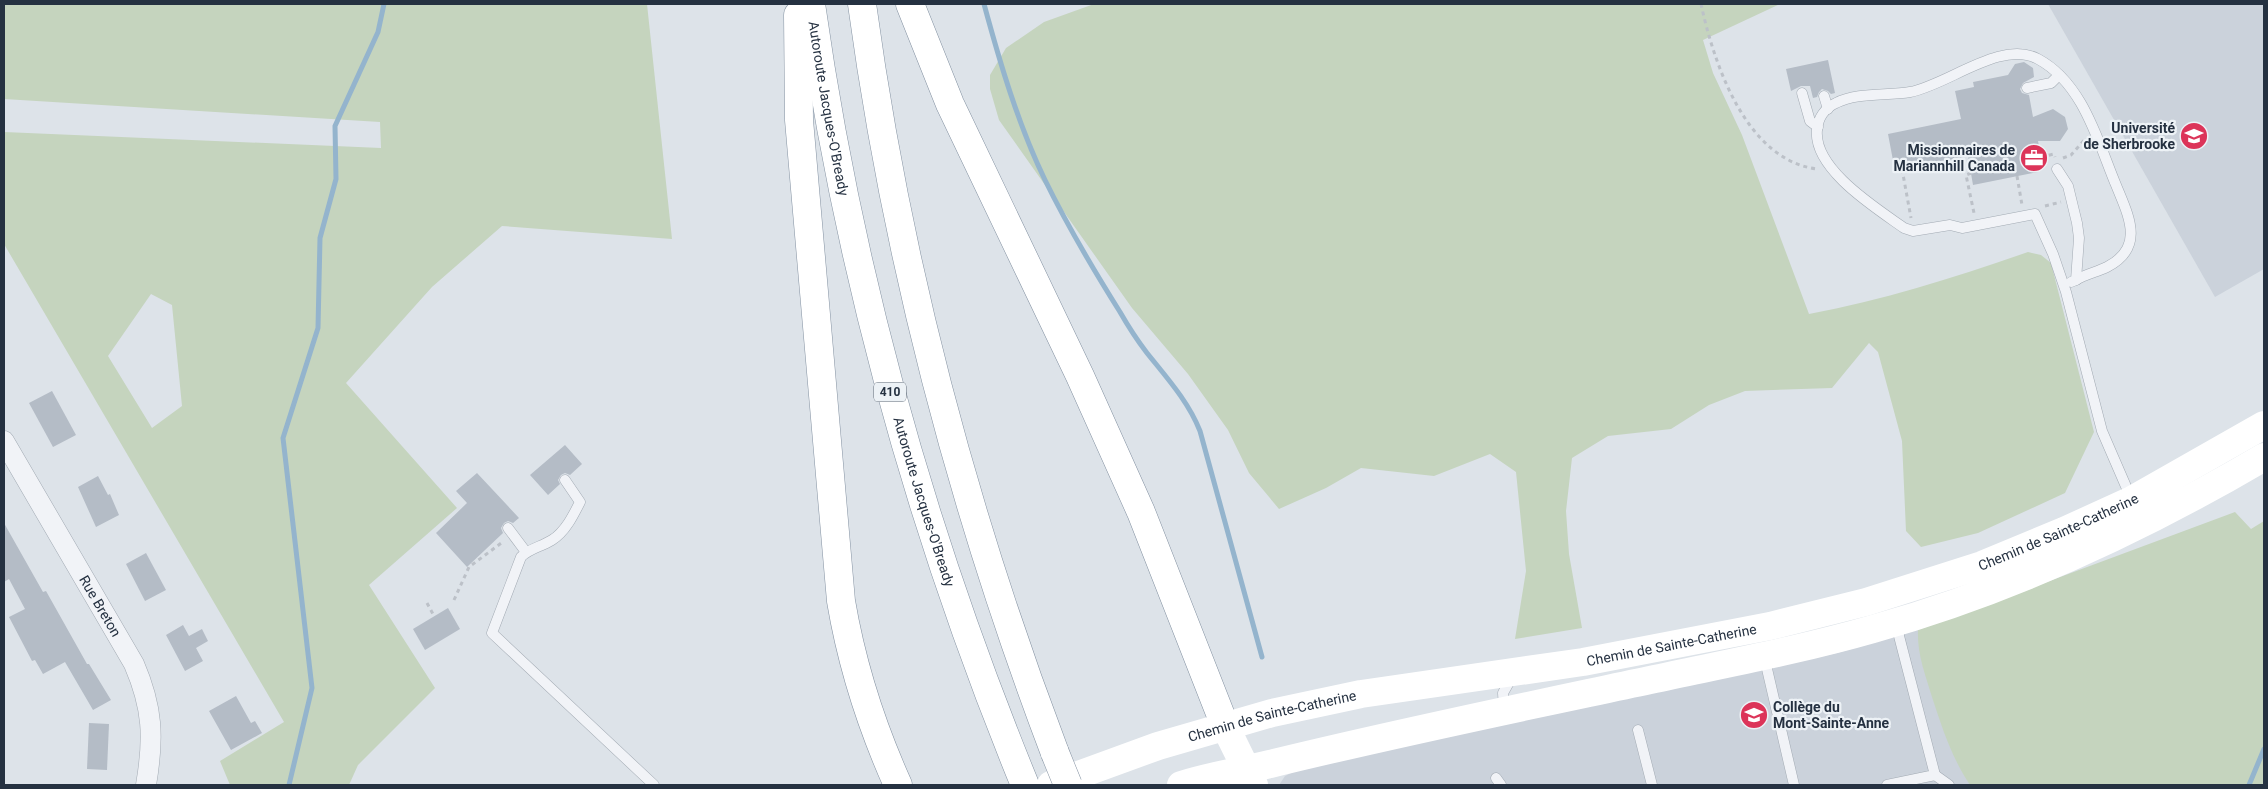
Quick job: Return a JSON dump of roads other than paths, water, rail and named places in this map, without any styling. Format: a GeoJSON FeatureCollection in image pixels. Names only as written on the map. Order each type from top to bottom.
{"type":"FeatureCollection","features":[{"type":"Feature","properties":{"kind":"main road"},"geometry":{"type":"LineString","coordinates":[[798,4],[799,120],[841,601],[850,649],[862,695],[874,730],[898,785]]}},
{"type":"Feature","properties":{"kind":"main road","name":"Autoroute Jacques-O'Bready"},"geometry":{"type":"LineString","coordinates":[[811,4],[822,76],[848,215],[895,408],[950,589],[982,678],[1021,777]]}},
{"type":"Feature","properties":{"kind":"main road"},"geometry":{"type":"LineString","coordinates":[[862,4],[888,168],[933,370],[983,548],[1068,785]]}},
{"type":"Feature","properties":{"kind":"main road"},"geometry":{"type":"LineString","coordinates":[[910,4],[950,104],[1080,376],[1137,504],[1179,604],[1225,726],[1250,777]]}},
{"type":"Feature","properties":{"kind":"main road","name":"Chemin de Sainte-Catherine"},"geometry":{"type":"LineString","coordinates":[[1181,785],[1209,776],[1250,777],[1504,711],[1760,642],[1819,615],[1896,608],[2030,576],[2138,512],[2264,425]]}},
{"type":"Feature","properties":{"kind":"main road","name":"Chemin de Sainte-Catherine"},"geometry":{"type":"LineString","coordinates":[[2138,512],[2264,457]]}},
{"type":"Feature","properties":{"kind":"main road","name":"Chemin de Sainte-Catherine"},"geometry":{"type":"LineString","coordinates":[[1051,785],[1142,752],[1225,726],[1361,694],[1583,662],[1760,642]]}},
{"type":"Feature","properties":{"kind":"street","name":"Rue Breton"},"geometry":{"type":"LineString","coordinates":[[4,441],[134,664],[144,688],[152,728],[151,757],[146,785]]}},
{"type":"Feature","properties":{"kind":"lane"},"geometry":{"type":"LineString","coordinates":[[2064,285],[2117,261],[2128,249],[2132,235],[2128,218],[2088,118],[2075,95],[2059,75],[2036,58],[2023,54],[2009,55],[1986,61],[1926,88],[1848,99],[1828,108],[1818,126],[1819,145],[1829,166],[1846,185],[1910,230],[1950,225],[1962,228],[2035,214],[2053,254],[2064,285],[2102,431],[2138,512]]}},
{"type":"Feature","properties":{"kind":"lane"},"geometry":{"type":"LineString","coordinates":[[2028,88],[2051,82],[2059,75]]}},
{"type":"Feature","properties":{"kind":"lane"},"geometry":{"type":"LineString","coordinates":[[1802,93],[1810,121],[1818,126]]}},
{"type":"Feature","properties":{"kind":"lane"},"geometry":{"type":"LineString","coordinates":[[1824,96],[1828,108]]}},
{"type":"Feature","properties":{"kind":"lane"},"geometry":{"type":"LineString","coordinates":[[2057,168],[2068,186],[2077,223],[2079,238],[2076,280]]}},
{"type":"Feature","properties":{"kind":"lane"},"geometry":{"type":"LineString","coordinates":[[565,480],[580,502],[556,537],[526,552],[518,562],[492,634],[654,785]]}},
{"type":"Feature","properties":{"kind":"lane"},"geometry":{"type":"LineString","coordinates":[[510,531],[526,552]]}},
{"type":"Feature","properties":{"kind":"lane"},"geometry":{"type":"LineString","coordinates":[[1896,608],[1899,636],[1935,775],[1949,785]]}},
{"type":"Feature","properties":{"kind":"lane"},"geometry":{"type":"LineString","coordinates":[[1760,642],[1794,785]]}},
{"type":"Feature","properties":{"kind":"lane"},"geometry":{"type":"LineString","coordinates":[[1504,711],[1503,693],[1515,672]]}},
{"type":"Feature","properties":{"kind":"lane"},"geometry":{"type":"LineString","coordinates":[[1638,730],[1652,785]]}},
{"type":"Feature","properties":{"kind":"lane"},"geometry":{"type":"LineString","coordinates":[[1887,785],[1935,775]]}},
{"type":"Feature","properties":{"kind":"waterway"},"geometry":{"type":"LineString","coordinates":[[289,785],[312,688],[283,438],[318,328],[320,238],[336,179],[335,126],[378,32],[384,4]]}},
{"type":"Feature","properties":{"kind":"waterway"},"geometry":{"type":"LineString","coordinates":[[984,4],[1018,115],[1035,159],[1053,197],[1129,328],[1183,400],[1200,431],[1262,657]]}},
{"type":"Feature","properties":{"kind":"waterway"},"geometry":{"type":"LineString","coordinates":[[2249,785],[2264,749]]}},
{"type":"Feature","properties":{"kind":"place","name":"Université de Sherbrooke"},"geometry":{"type":"Point","coordinates":[2194,136]}},
{"type":"Feature","properties":{"kind":"place","name":"Missionnaires de Mariannhill Canada"},"geometry":{"type":"Point","coordinates":[2034,158]}},
{"type":"Feature","properties":{"kind":"place","name":"Collège du Mont-Sainte-Anne"},"geometry":{"type":"Point","coordinates":[1754,715]}}]}
